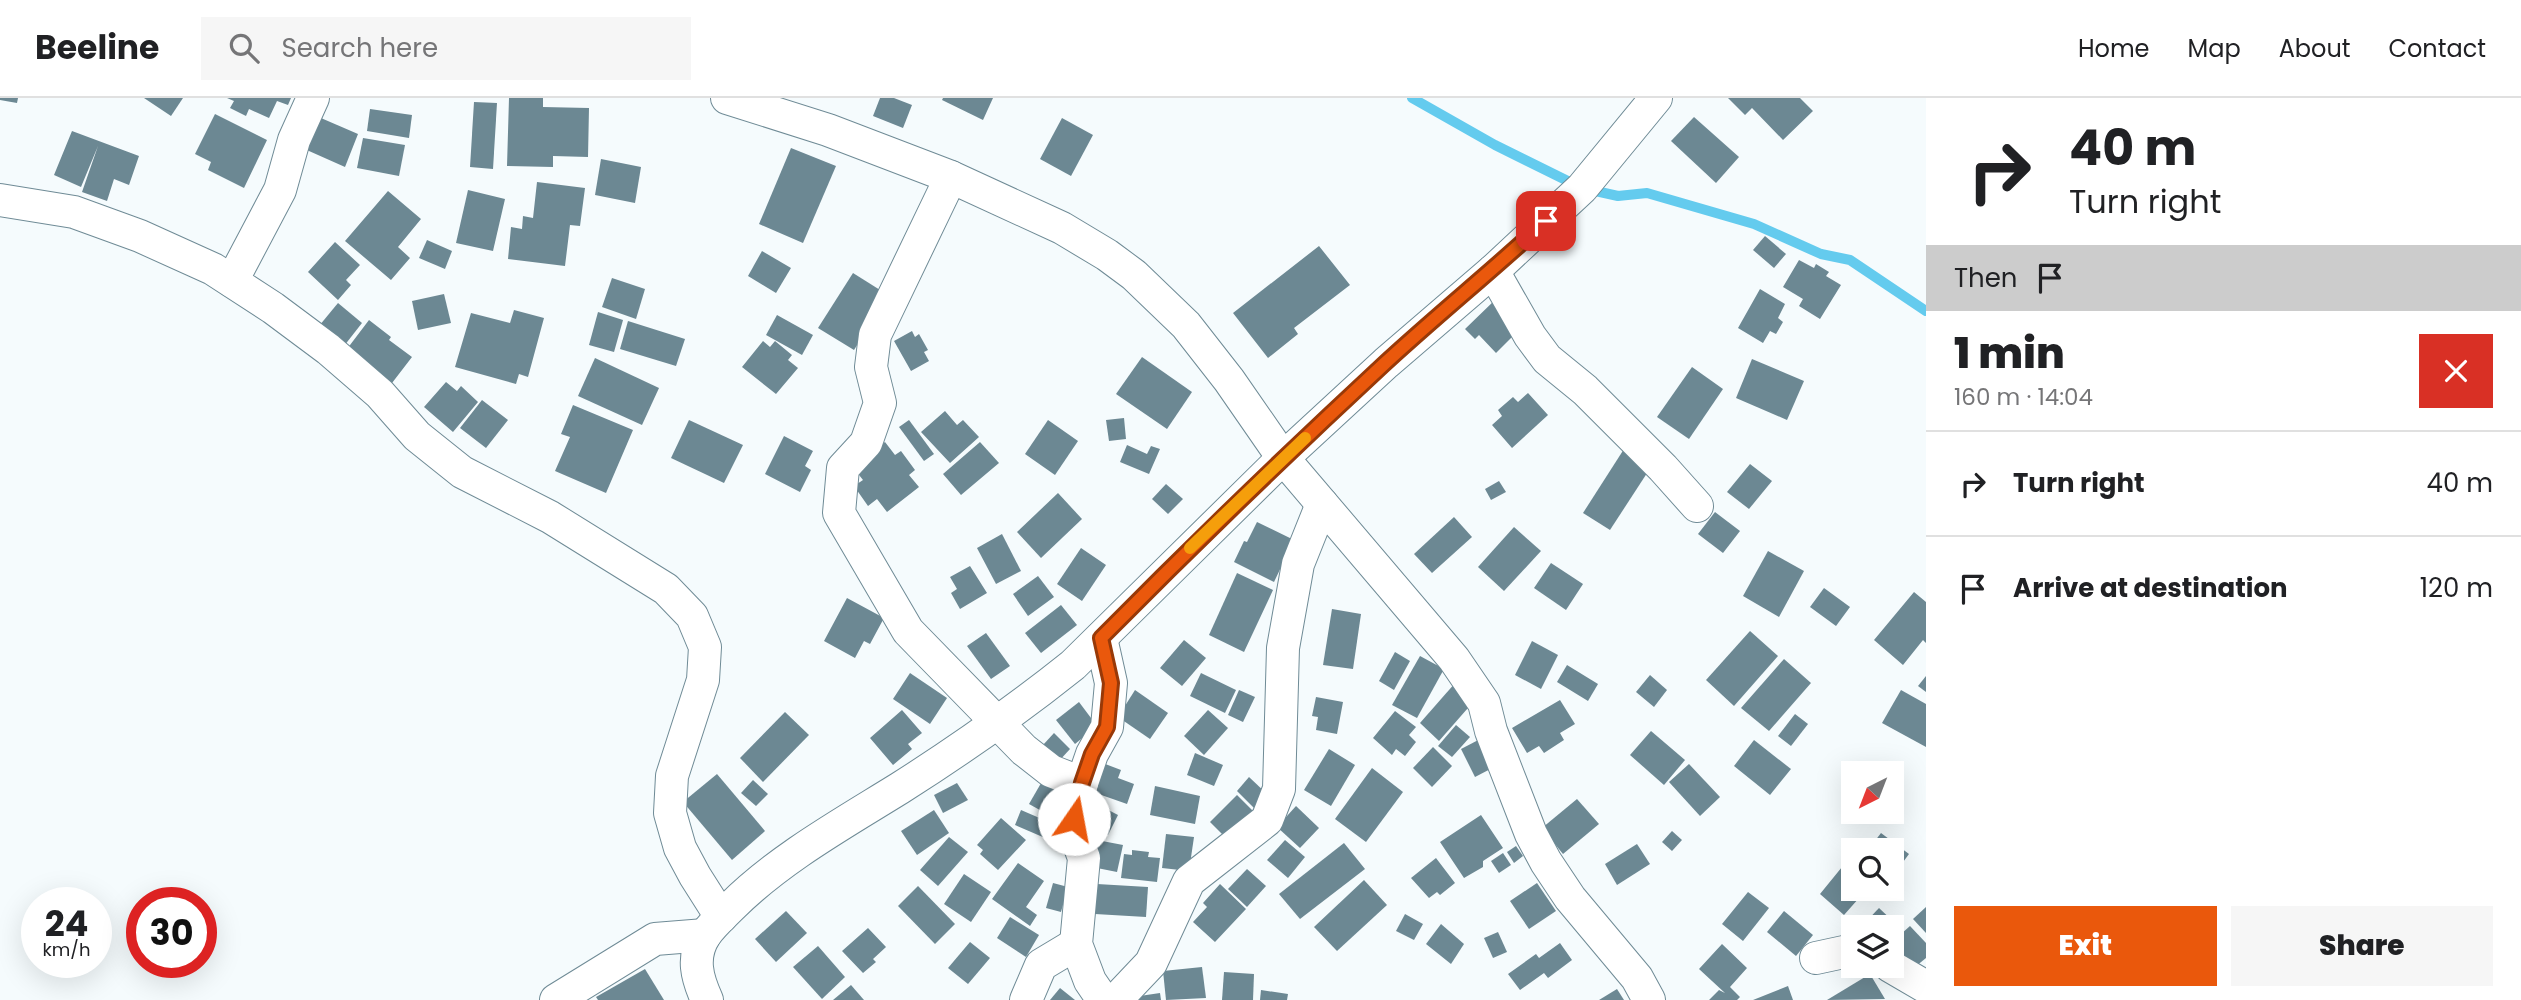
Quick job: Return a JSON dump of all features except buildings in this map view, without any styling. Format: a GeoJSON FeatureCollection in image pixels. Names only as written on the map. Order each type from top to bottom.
{"type":"FeatureCollection","features":[{"type":"Feature","properties":{"kind":"street"},"geometry":{"type":"LineString","coordinates":[[232,281],[280,190],[294,140],[313,98]]}},
{"type":"Feature","properties":{"kind":"street"},"geometry":{"type":"LineString","coordinates":[[727,98],[828,130],[951,177],[1062,229],[1107,255],[1134,275],[1186,326],[1229,380],[1283,458],[1454,659],[1484,703],[1490,731],[1531,834],[1546,862],[1570,898],[1637,978],[1649,1000]]}},
{"type":"Feature","properties":{"kind":"street"},"geometry":{"type":"LineString","coordinates":[[707,1000],[696,973],[696,956],[713,926],[751,887],[1040,692],[1101,638],[1283,458],[1582,188],[1656,98]]}},
{"type":"Feature","properties":{"kind":"street"},"geometry":{"type":"LineString","coordinates":[[951,177],[874,335],[871,368],[880,403],[866,443],[843,468],[839,513],[908,631],[1024,750],[1051,771],[1082,783]]}},
{"type":"Feature","properties":{"kind":"street"},"geometry":{"type":"LineString","coordinates":[[0,200],[74,212],[140,236],[213,269],[328,349],[380,394],[417,436],[462,472],[550,517],[666,589],[692,616],[705,648],[703,680],[673,776],[670,813],[713,926]]}},
{"type":"Feature","properties":{"kind":"street"},"geometry":{"type":"LineString","coordinates":[[1493,271],[1530,336],[1547,359],[1594,400],[1697,506]]}},
{"type":"Feature","properties":{"kind":"street"},"geometry":{"type":"LineString","coordinates":[[1116,1000],[1151,963],[1189,881],[1267,820],[1279,789],[1283,648],[1298,564],[1322,504]]}},
{"type":"Feature","properties":{"kind":"street"},"geometry":{"type":"LineString","coordinates":[[1101,638],[1111,683],[1107,727],[1092,754],[1074,819],[1084,858],[1076,944],[1090,981],[1103,1000]]}},
{"type":"Feature","properties":{"kind":"street"},"geometry":{"type":"LineString","coordinates":[[556,1000],[656,939],[713,926]]}},
{"type":"Feature","properties":{"kind":"street"},"geometry":{"type":"LineString","coordinates":[[1026,1000],[1041,965],[1076,944]]}},
{"type":"Feature","properties":{"kind":"street"},"geometry":{"type":"LineString","coordinates":[[1816,958],[1841,953]]}},
{"type":"Feature","properties":{"kind":"street"},"geometry":{"type":"LineString","coordinates":[[1904,974],[1926,987]]}},
{"type":"Feature","properties":{"kind":"waterway"},"geometry":{"type":"LineString","coordinates":[[1412,98],[1495,145],[1582,188],[1618,196],[1647,193],[1754,224],[1821,254],[1850,260],[1926,311]]}},
{"type":"Feature","properties":{"kind":"slow traffic"},"geometry":{"type":"LineString","coordinates":[[1190,548],[1305,438]]}},
{"type":"Feature","properties":{"kind":"route"},"geometry":{"type":"LineString","coordinates":[[1074,819],[1092,754],[1107,727],[1111,683],[1101,638],[1283,458],[1546,221]]}}]}
